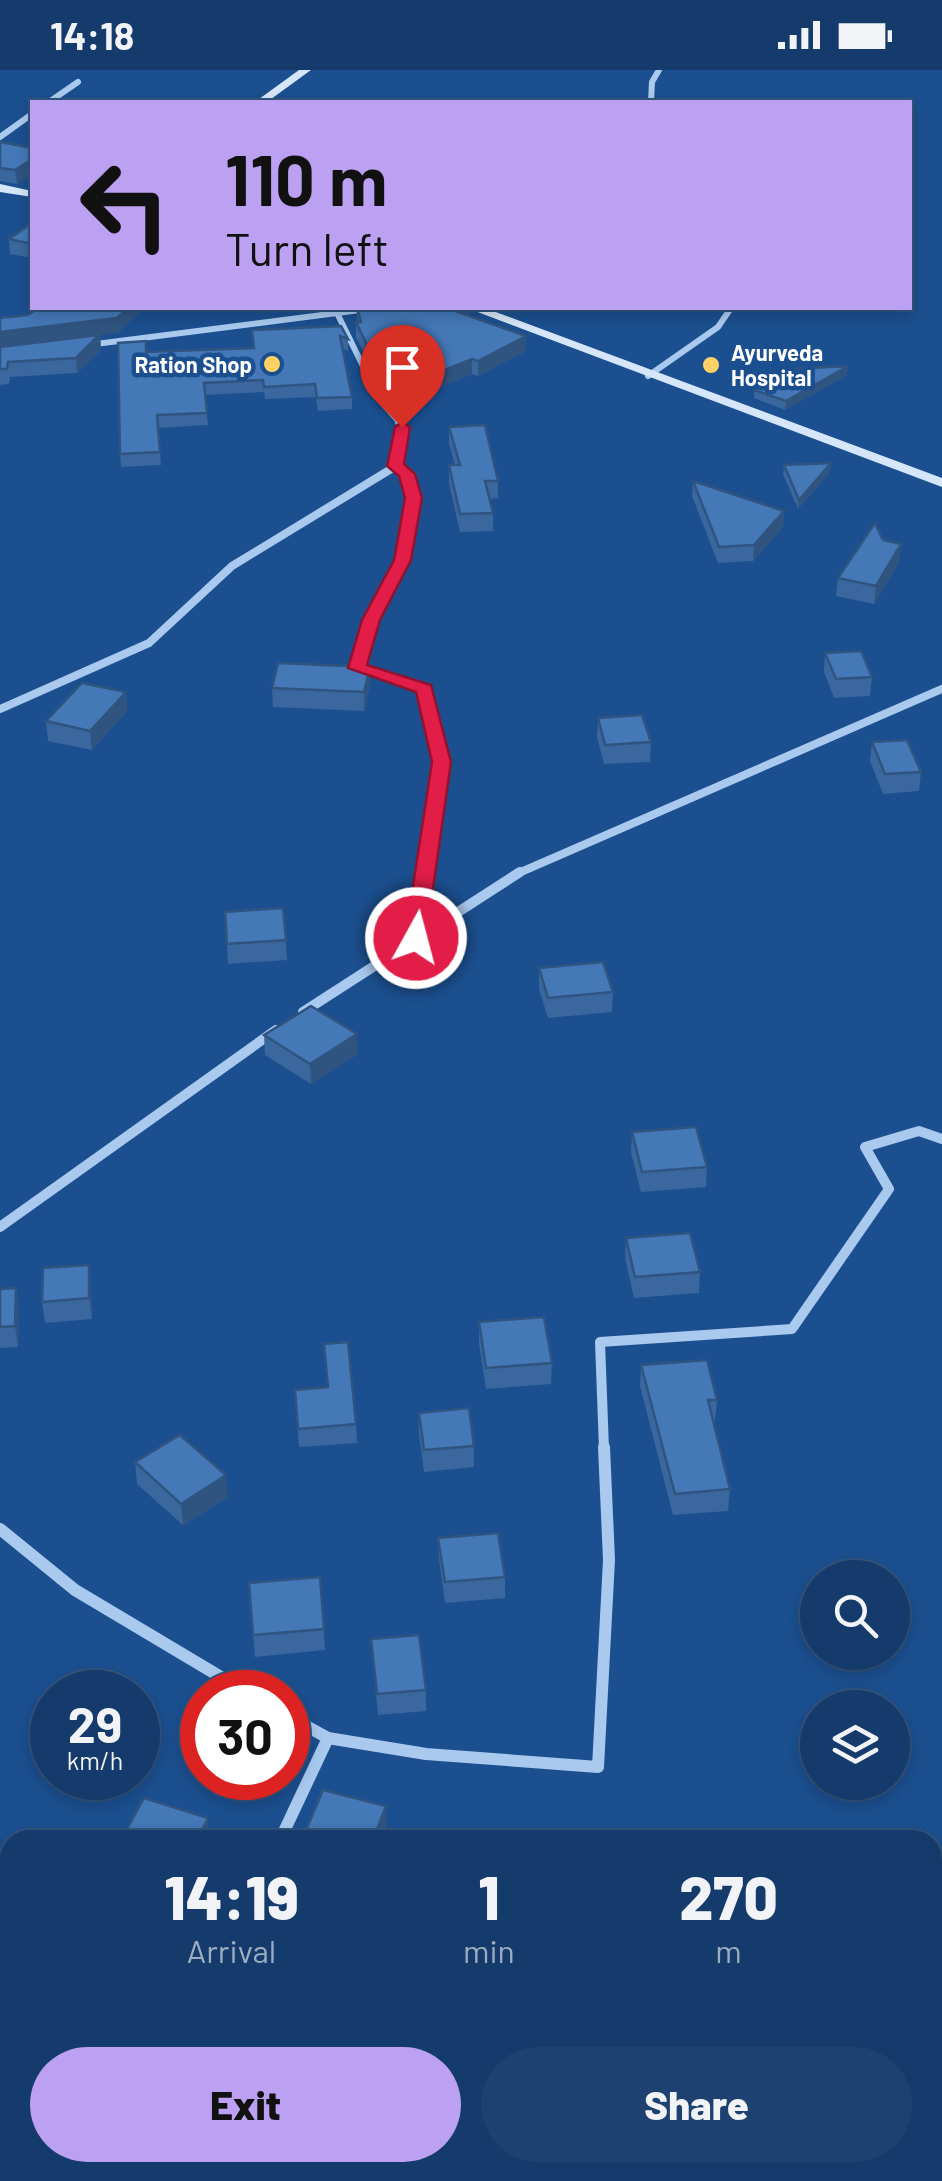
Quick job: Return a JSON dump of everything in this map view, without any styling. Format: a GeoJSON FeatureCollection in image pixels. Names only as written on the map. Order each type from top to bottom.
{"type":"FeatureCollection","features":[{"type":"Feature","properties":{"kind":"main road"},"geometry":{"type":"LineString","coordinates":[[263,100],[306,70]]}},
{"type":"Feature","properties":{"kind":"main road"},"geometry":{"type":"LineString","coordinates":[[0,188],[30,194]]}},
{"type":"Feature","properties":{"kind":"main road"},"geometry":{"type":"LineString","coordinates":[[479,310],[942,484]]}},
{"type":"Feature","properties":{"kind":"street"},"geometry":{"type":"LineString","coordinates":[[651,100],[652,82],[659,70]]}},
{"type":"Feature","properties":{"kind":"street"},"geometry":{"type":"LineString","coordinates":[[52,100],[78,82]]}},
{"type":"Feature","properties":{"kind":"street"},"geometry":{"type":"LineString","coordinates":[[0,138],[30,116]]}},
{"type":"Feature","properties":{"kind":"street"},"geometry":{"type":"LineString","coordinates":[[69,347],[360,310]]}},
{"type":"Feature","properties":{"kind":"street"},"geometry":{"type":"LineString","coordinates":[[648,376],[718,326],[730,310]]}},
{"type":"Feature","properties":{"kind":"street"},"geometry":{"type":"LineString","coordinates":[[0,709],[149,643],[232,566],[396,466],[402,427],[379,399],[336,313]]}},
{"type":"Feature","properties":{"kind":"street"},"geometry":{"type":"LineString","coordinates":[[396,466],[407,474],[413,498],[403,560],[371,620],[357,668],[424,689],[439,741],[441,762],[416,938]]}},
{"type":"Feature","properties":{"kind":"street"},"geometry":{"type":"LineString","coordinates":[[0,1226],[243,1051],[511,876],[942,688]]}},
{"type":"Feature","properties":{"kind":"street"},"geometry":{"type":"LineString","coordinates":[[310,1728],[328,1738],[426,1754],[598,1767],[609,1560],[600,1342],[792,1329],[889,1190],[865,1147],[920,1131],[942,1139]]}},
{"type":"Feature","properties":{"kind":"street"},"geometry":{"type":"LineString","coordinates":[[0,1529],[75,1590],[209,1670]]}},
{"type":"Feature","properties":{"kind":"street"},"geometry":{"type":"LineString","coordinates":[[285,1830],[328,1738]]}},
{"type":"Feature","properties":{"kind":"building"},"geometry":{"type":"Polygon","coordinates":[[[0,142],[30,148],[30,160],[15,170],[0,168],[0,142]]]}},
{"type":"Feature","properties":{"kind":"building"},"geometry":{"type":"Polygon","coordinates":[[[30,224],[30,244],[9,239],[30,224]]]}},
{"type":"Feature","properties":{"kind":"building"},"geometry":{"type":"Polygon","coordinates":[[[35,310],[126,310],[117,318],[0,332],[0,318],[28,315],[35,310]]]}},
{"type":"Feature","properties":{"kind":"building"},"geometry":{"type":"Polygon","coordinates":[[[358,310],[462,310],[458,312],[526,336],[478,361],[472,359],[432,375],[367,345],[356,322],[361,322],[358,310]]]}},
{"type":"Feature","properties":{"kind":"building"},"geometry":{"type":"Polygon","coordinates":[[[341,326],[348,339],[340,336],[352,397],[317,398],[315,384],[264,387],[263,380],[204,383],[207,413],[157,415],[160,452],[120,454],[118,343],[146,341],[146,352],[254,348],[252,330],[341,326]]]}},
{"type":"Feature","properties":{"kind":"building"},"geometry":{"type":"Polygon","coordinates":[[[99,335],[76,358],[8,362],[7,369],[0,369],[0,347],[99,335]]]}},
{"type":"Feature","properties":{"kind":"building"},"geometry":{"type":"Polygon","coordinates":[[[848,366],[786,401],[754,390],[792,369],[848,366]]]}},
{"type":"Feature","properties":{"kind":"building"},"geometry":{"type":"Polygon","coordinates":[[[485,425],[498,481],[485,481],[493,513],[460,514],[449,465],[460,465],[449,427],[485,425]]]}},
{"type":"Feature","properties":{"kind":"building"},"geometry":{"type":"Polygon","coordinates":[[[831,463],[799,500],[784,465],[831,463]]]}},
{"type":"Feature","properties":{"kind":"building"},"geometry":{"type":"Polygon","coordinates":[[[693,481],[784,511],[754,545],[719,547],[693,481]]]}},
{"type":"Feature","properties":{"kind":"building"},"geometry":{"type":"Polygon","coordinates":[[[875,523],[883,540],[901,544],[876,586],[838,578],[875,523]]]}},
{"type":"Feature","properties":{"kind":"building"},"geometry":{"type":"Polygon","coordinates":[[[861,651],[872,677],[836,679],[825,653],[861,651]]]}},
{"type":"Feature","properties":{"kind":"building"},"geometry":{"type":"Polygon","coordinates":[[[278,663],[370,667],[364,692],[272,688],[278,663]]]}},
{"type":"Feature","properties":{"kind":"building"},"geometry":{"type":"Polygon","coordinates":[[[82,683],[126,692],[90,731],[46,721],[82,683]]]}},
{"type":"Feature","properties":{"kind":"building"},"geometry":{"type":"Polygon","coordinates":[[[642,715],[651,742],[605,745],[598,718],[642,715]]]}},
{"type":"Feature","properties":{"kind":"building"},"geometry":{"type":"Polygon","coordinates":[[[907,740],[921,772],[885,774],[872,742],[907,740]]]}},
{"type":"Feature","properties":{"kind":"building"},"geometry":{"type":"Polygon","coordinates":[[[283,908],[286,940],[227,944],[225,912],[283,908]]]}},
{"type":"Feature","properties":{"kind":"building"},"geometry":{"type":"Polygon","coordinates":[[[603,962],[613,992],[548,998],[539,968],[603,962]]]}},
{"type":"Feature","properties":{"kind":"building"},"geometry":{"type":"Polygon","coordinates":[[[311,1006],[357,1034],[310,1064],[264,1035],[311,1006]]]}},
{"type":"Feature","properties":{"kind":"building"},"geometry":{"type":"Polygon","coordinates":[[[696,1127],[707,1167],[642,1172],[632,1132],[696,1127]]]}},
{"type":"Feature","properties":{"kind":"building"},"geometry":{"type":"Polygon","coordinates":[[[690,1233],[700,1272],[635,1277],[626,1238],[690,1233]]]}},
{"type":"Feature","properties":{"kind":"building"},"geometry":{"type":"Polygon","coordinates":[[[89,1265],[89,1298],[42,1302],[43,1268],[89,1265]]]}},
{"type":"Feature","properties":{"kind":"building"},"geometry":{"type":"Polygon","coordinates":[[[16,1288],[15,1326],[0,1327],[0,1289],[16,1288]]]}},
{"type":"Feature","properties":{"kind":"building"},"geometry":{"type":"Polygon","coordinates":[[[544,1317],[552,1363],[486,1368],[479,1322],[544,1317]]]}},
{"type":"Feature","properties":{"kind":"building"},"geometry":{"type":"Polygon","coordinates":[[[348,1342],[356,1424],[298,1429],[295,1390],[328,1387],[324,1344],[348,1342]]]}},
{"type":"Feature","properties":{"kind":"building"},"geometry":{"type":"Polygon","coordinates":[[[707,1360],[717,1400],[708,1400],[730,1489],[675,1494],[641,1365],[707,1360]]]}},
{"type":"Feature","properties":{"kind":"building"},"geometry":{"type":"Polygon","coordinates":[[[469,1408],[474,1446],[424,1450],[419,1413],[469,1408]]]}},
{"type":"Feature","properties":{"kind":"building"},"geometry":{"type":"Polygon","coordinates":[[[180,1435],[226,1475],[181,1504],[135,1462],[180,1435]]]}},
{"type":"Feature","properties":{"kind":"building"},"geometry":{"type":"Polygon","coordinates":[[[498,1533],[505,1577],[445,1582],[438,1538],[498,1533]]]}},
{"type":"Feature","properties":{"kind":"building"},"geometry":{"type":"Polygon","coordinates":[[[320,1577],[324,1629],[253,1635],[249,1583],[320,1577]]]}},
{"type":"Feature","properties":{"kind":"building"},"geometry":{"type":"Polygon","coordinates":[[[419,1635],[426,1690],[377,1694],[371,1639],[419,1635]]]}},
{"type":"Feature","properties":{"kind":"building"},"geometry":{"type":"Polygon","coordinates":[[[323,1790],[386,1806],[377,1830],[306,1830],[323,1790]]]}},
{"type":"Feature","properties":{"kind":"building"},"geometry":{"type":"Polygon","coordinates":[[[143,1800],[150,1800],[208,1818],[202,1830],[126,1830],[143,1800]]]}},
{"type":"Feature","properties":{"kind":"place","name":"Ration Shop"},"geometry":{"type":"Point","coordinates":[272,364]}},
{"type":"Feature","properties":{"kind":"place","name":"Ayurveda Hospital"},"geometry":{"type":"Point","coordinates":[711,365]}},
{"type":"Feature","properties":{"kind":"route"},"geometry":{"type":"LineString","coordinates":[[402,427],[396,466],[407,474],[413,498],[403,560],[371,620],[357,668],[424,689],[439,741],[441,762],[416,938]]}}]}
